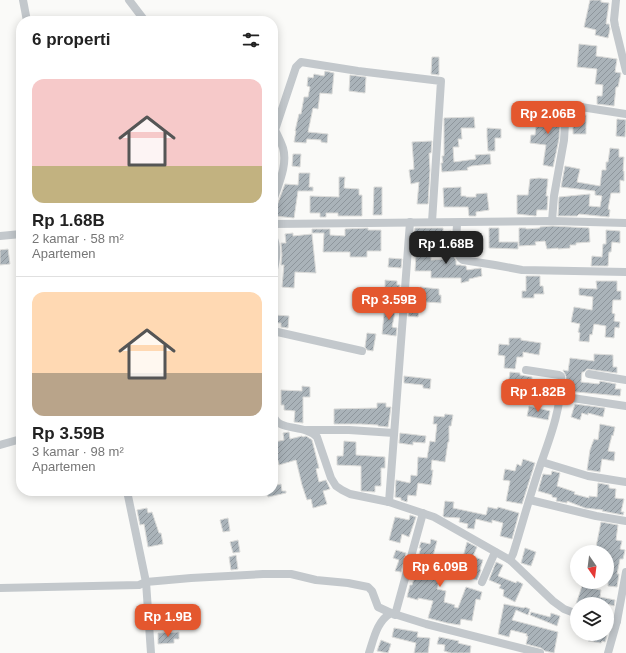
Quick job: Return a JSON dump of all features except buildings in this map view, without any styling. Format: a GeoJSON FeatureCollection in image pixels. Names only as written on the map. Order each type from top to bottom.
{"type":"FeatureCollection","features":[{"type":"Feature","properties":{"kind":"street"},"geometry":{"type":"LineString","coordinates":[[23,0],[26,16]]}},
{"type":"Feature","properties":{"kind":"street"},"geometry":{"type":"LineString","coordinates":[[129,0],[141,16]]}},
{"type":"Feature","properties":{"kind":"street"},"geometry":{"type":"LineString","coordinates":[[616,0],[614,20],[626,71]]}},
{"type":"Feature","properties":{"kind":"street"},"geometry":{"type":"LineString","coordinates":[[278,118],[296,67],[301,62],[358,71],[441,81],[432,222]]}},
{"type":"Feature","properties":{"kind":"street"},"geometry":{"type":"LineString","coordinates":[[552,221],[554,196],[564,140],[565,123],[575,111],[581,107],[626,114]]}},
{"type":"Feature","properties":{"kind":"street"},"geometry":{"type":"LineString","coordinates":[[278,138],[283,149],[284,157],[283,169],[278,185]]}},
{"type":"Feature","properties":{"kind":"street"},"geometry":{"type":"LineString","coordinates":[[278,224],[552,221],[626,223]]}},
{"type":"Feature","properties":{"kind":"street"},"geometry":{"type":"LineString","coordinates":[[390,502],[410,222]]}},
{"type":"Feature","properties":{"kind":"street"},"geometry":{"type":"LineString","coordinates":[[457,223],[457,253],[463,260],[522,270],[626,272]]}},
{"type":"Feature","properties":{"kind":"street"},"geometry":{"type":"LineString","coordinates":[[0,236],[16,234]]}},
{"type":"Feature","properties":{"kind":"street"},"geometry":{"type":"LineString","coordinates":[[278,332],[362,352]]}},
{"type":"Feature","properties":{"kind":"street"},"geometry":{"type":"LineString","coordinates":[[510,560],[551,437],[561,378],[560,376],[526,370]]}},
{"type":"Feature","properties":{"kind":"street"},"geometry":{"type":"LineString","coordinates":[[589,374],[626,380]]}},
{"type":"Feature","properties":{"kind":"street"},"geometry":{"type":"LineString","coordinates":[[559,396],[626,406]]}},
{"type":"Feature","properties":{"kind":"street"},"geometry":{"type":"LineString","coordinates":[[278,422],[282,425],[306,430],[349,430],[394,433]]}},
{"type":"Feature","properties":{"kind":"street"},"geometry":{"type":"LineString","coordinates":[[306,430],[317,437],[331,478],[336,486],[350,494],[390,502],[434,517],[510,560],[553,601],[570,611]]}},
{"type":"Feature","properties":{"kind":"street"},"geometry":{"type":"LineString","coordinates":[[0,445],[16,440]]}},
{"type":"Feature","properties":{"kind":"street"},"geometry":{"type":"LineString","coordinates":[[542,462],[588,476],[626,482]]}},
{"type":"Feature","properties":{"kind":"street"},"geometry":{"type":"LineString","coordinates":[[128,496],[146,582],[151,653]]}},
{"type":"Feature","properties":{"kind":"street"},"geometry":{"type":"LineString","coordinates":[[530,500],[596,516],[626,521]]}},
{"type":"Feature","properties":{"kind":"street"},"geometry":{"type":"LineString","coordinates":[[393,614],[423,513]]}},
{"type":"Feature","properties":{"kind":"street"},"geometry":{"type":"LineString","coordinates":[[482,582],[495,552]]}},
{"type":"Feature","properties":{"kind":"street"},"geometry":{"type":"LineString","coordinates":[[608,653],[626,572]]}},
{"type":"Feature","properties":{"kind":"street"},"geometry":{"type":"LineString","coordinates":[[0,588],[139,585],[146,582],[234,575],[291,574],[316,580],[348,583],[368,587],[372,591],[378,608],[393,614],[540,653]]}},
{"type":"Feature","properties":{"kind":"street"},"geometry":{"type":"LineString","coordinates":[[369,653],[379,625],[384,617],[393,614]]}}]}
